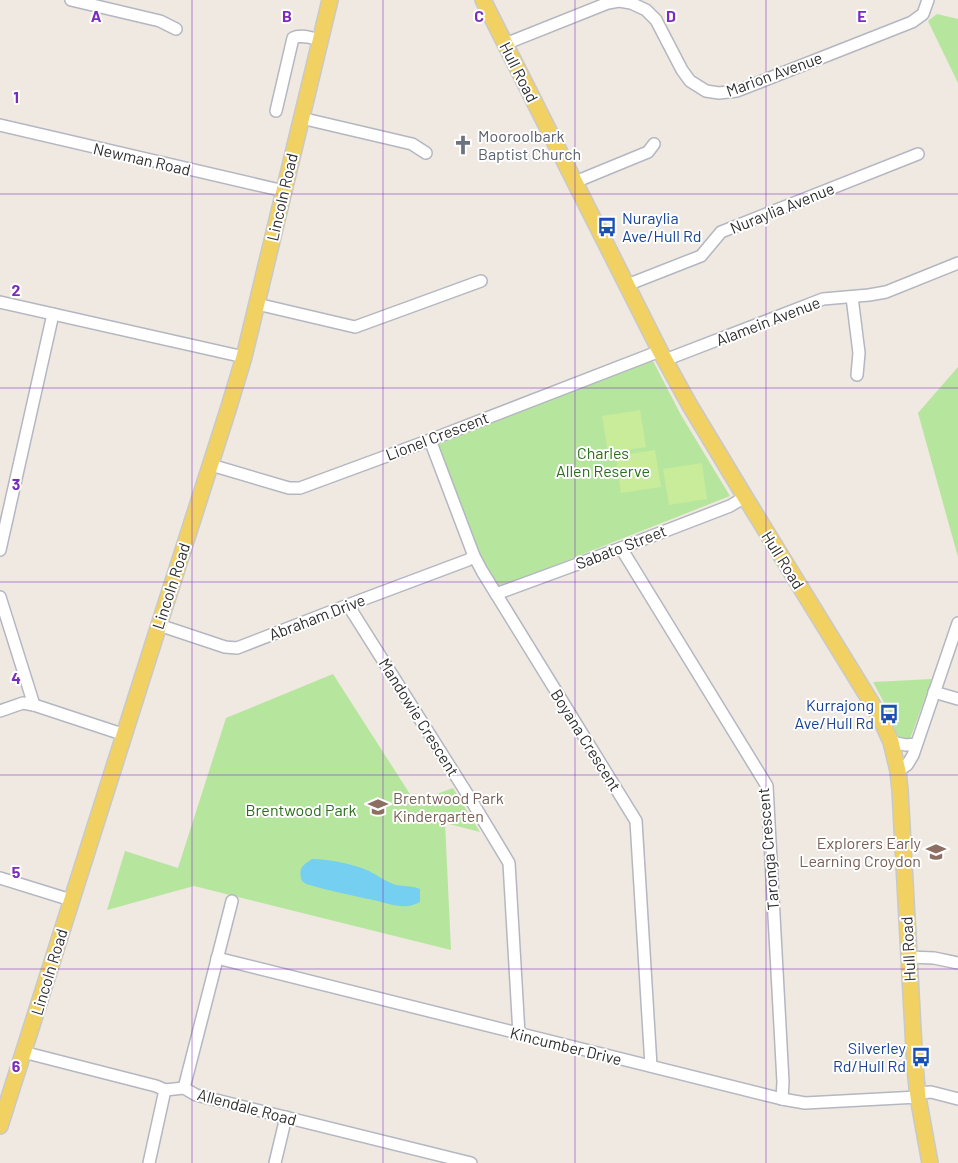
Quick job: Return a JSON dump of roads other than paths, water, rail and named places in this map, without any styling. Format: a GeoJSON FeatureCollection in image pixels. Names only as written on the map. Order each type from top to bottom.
{"type":"FeatureCollection","features":[{"type":"Feature","properties":{"kind":"main road","name":"Lincoln Road"},"geometry":{"type":"LineString","coordinates":[[0,1126],[5,1094],[23,1052],[244,357],[330,0]]}},
{"type":"Feature","properties":{"kind":"main road","name":"Hull Road"},"geometry":{"type":"LineString","coordinates":[[482,0],[663,355],[745,498],[879,715],[891,742],[898,771],[900,790],[915,1068],[930,1163]]}},
{"type":"Feature","properties":{"kind":"street"},"geometry":{"type":"LineString","coordinates":[[71,0],[160,21],[176,28]]}},
{"type":"Feature","properties":{"kind":"street","name":"Marion Avenue"},"geometry":{"type":"LineString","coordinates":[[505,44],[608,3],[631,1],[646,10],[656,20],[682,70],[690,81],[706,91],[719,94],[738,91],[912,22],[923,14],[928,0]]}},
{"type":"Feature","properties":{"kind":"street"},"geometry":{"type":"LineString","coordinates":[[276,111],[293,38],[305,36],[320,40]]}},
{"type":"Feature","properties":{"kind":"street"},"geometry":{"type":"LineString","coordinates":[[301,118],[412,144],[426,153]]}},
{"type":"Feature","properties":{"kind":"street","name":"Newman Road"},"geometry":{"type":"LineString","coordinates":[[0,125],[284,191]]}},
{"type":"Feature","properties":{"kind":"street"},"geometry":{"type":"LineString","coordinates":[[576,182],[648,152],[654,144]]}},
{"type":"Feature","properties":{"kind":"street","name":"Nuraylia Avenue"},"geometry":{"type":"LineString","coordinates":[[627,285],[701,256],[721,232],[918,154]]}},
{"type":"Feature","properties":{"kind":"street","name":"Alamein Avenue"},"geometry":{"type":"LineString","coordinates":[[663,355],[823,299],[886,292],[958,263]]}},
{"type":"Feature","properties":{"kind":"street"},"geometry":{"type":"LineString","coordinates":[[258,304],[355,327],[481,281]]}},
{"type":"Feature","properties":{"kind":"street"},"geometry":{"type":"LineString","coordinates":[[852,297],[859,353],[857,375]]}},
{"type":"Feature","properties":{"kind":"street"},"geometry":{"type":"LineString","coordinates":[[0,302],[244,357]]}},
{"type":"Feature","properties":{"kind":"street"},"geometry":{"type":"LineString","coordinates":[[0,550],[54,314]]}},
{"type":"Feature","properties":{"kind":"street","name":"Lionel Crescent"},"geometry":{"type":"LineString","coordinates":[[211,465],[289,488],[300,488],[663,355]]}},
{"type":"Feature","properties":{"kind":"street","name":"Boyana Crescent"},"geometry":{"type":"LineString","coordinates":[[430,440],[474,556],[636,821],[651,1066]]}},
{"type":"Feature","properties":{"kind":"street","name":"Sabato Street"},"geometry":{"type":"LineString","coordinates":[[496,594],[730,506],[745,498]]}},
{"type":"Feature","properties":{"kind":"street","name":"Taronga Crescent"},"geometry":{"type":"LineString","coordinates":[[621,548],[767,786],[783,1082],[782,1099]]}},
{"type":"Feature","properties":{"kind":"street","name":"Abraham Drive"},"geometry":{"type":"LineString","coordinates":[[158,625],[225,647],[237,648],[474,556]]}},
{"type":"Feature","properties":{"kind":"street"},"geometry":{"type":"LineString","coordinates":[[0,597],[34,705]]}},
{"type":"Feature","properties":{"kind":"street","name":"Mandowie Crescent"},"geometry":{"type":"LineString","coordinates":[[348,605],[471,800],[508,863],[519,1034]]}},
{"type":"Feature","properties":{"kind":"street"},"geometry":{"type":"LineString","coordinates":[[898,771],[907,765],[913,755],[958,623]]}},
{"type":"Feature","properties":{"kind":"street"},"geometry":{"type":"LineString","coordinates":[[934,692],[958,699]]}},
{"type":"Feature","properties":{"kind":"street"},"geometry":{"type":"LineString","coordinates":[[0,711],[23,703],[34,705],[125,735]]}},
{"type":"Feature","properties":{"kind":"street"},"geometry":{"type":"LineString","coordinates":[[891,742],[906,745],[916,744]]}},
{"type":"Feature","properties":{"kind":"street"},"geometry":{"type":"LineString","coordinates":[[0,878],[71,900]]}},
{"type":"Feature","properties":{"kind":"street"},"geometry":{"type":"LineString","coordinates":[[184,1088],[232,901]]}},
{"type":"Feature","properties":{"kind":"street"},"geometry":{"type":"LineString","coordinates":[[909,957],[934,958],[958,963]]}},
{"type":"Feature","properties":{"kind":"street","name":"Kincumber Drive"},"geometry":{"type":"LineString","coordinates":[[217,958],[782,1099],[805,1103],[935,1093],[958,1099]]}},
{"type":"Feature","properties":{"kind":"street","name":"Allendale Road"},"geometry":{"type":"LineString","coordinates":[[23,1052],[156,1086],[165,1090],[184,1088],[196,1096],[471,1163]]}},
{"type":"Feature","properties":{"kind":"street"},"geometry":{"type":"LineString","coordinates":[[149,1163],[165,1090]]}},
{"type":"Feature","properties":{"kind":"street"},"geometry":{"type":"LineString","coordinates":[[275,1163],[286,1117]]}},
{"type":"Feature","properties":{"kind":"street"},"geometry":{"type":"LineString","coordinates":[[419,1163],[422,1151]]}},
{"type":"Feature","properties":{"kind":"water"},"geometry":{"type":"Polygon","coordinates":[[[312,859],[349,864],[363,868],[393,884],[420,889],[420,902],[408,906],[396,906],[306,884],[302,881],[301,870],[312,859]]]}},
{"type":"Feature","properties":{"kind":"place","name":"Mooroolbark Baptist Church"},"geometry":{"type":"Point","coordinates":[463,145]}},
{"type":"Feature","properties":{"kind":"place","name":"Nuraylia Ave/Hull Rd"},"geometry":{"type":"Point","coordinates":[607,227]}},
{"type":"Feature","properties":{"kind":"place","name":"Kurrajong Ave/Hull Rd"},"geometry":{"type":"Point","coordinates":[889,714]}},
{"type":"Feature","properties":{"kind":"place","name":"Brentwood Park Kindergarten"},"geometry":{"type":"Point","coordinates":[378,807]}},
{"type":"Feature","properties":{"kind":"place","name":"Explorers Early Learning Croydon"},"geometry":{"type":"Point","coordinates":[936,852]}},
{"type":"Feature","properties":{"kind":"place","name":"Silverley Rd/Hull Rd"},"geometry":{"type":"Point","coordinates":[921,1057]}},
{"type":"Feature","properties":{"kind":"park label","name":"Charles Allen Reserve"},"geometry":{"type":"Point","coordinates":[603,462]}},
{"type":"Feature","properties":{"kind":"park label","name":"Brentwood Park"},"geometry":{"type":"Point","coordinates":[301,810]}}]}
